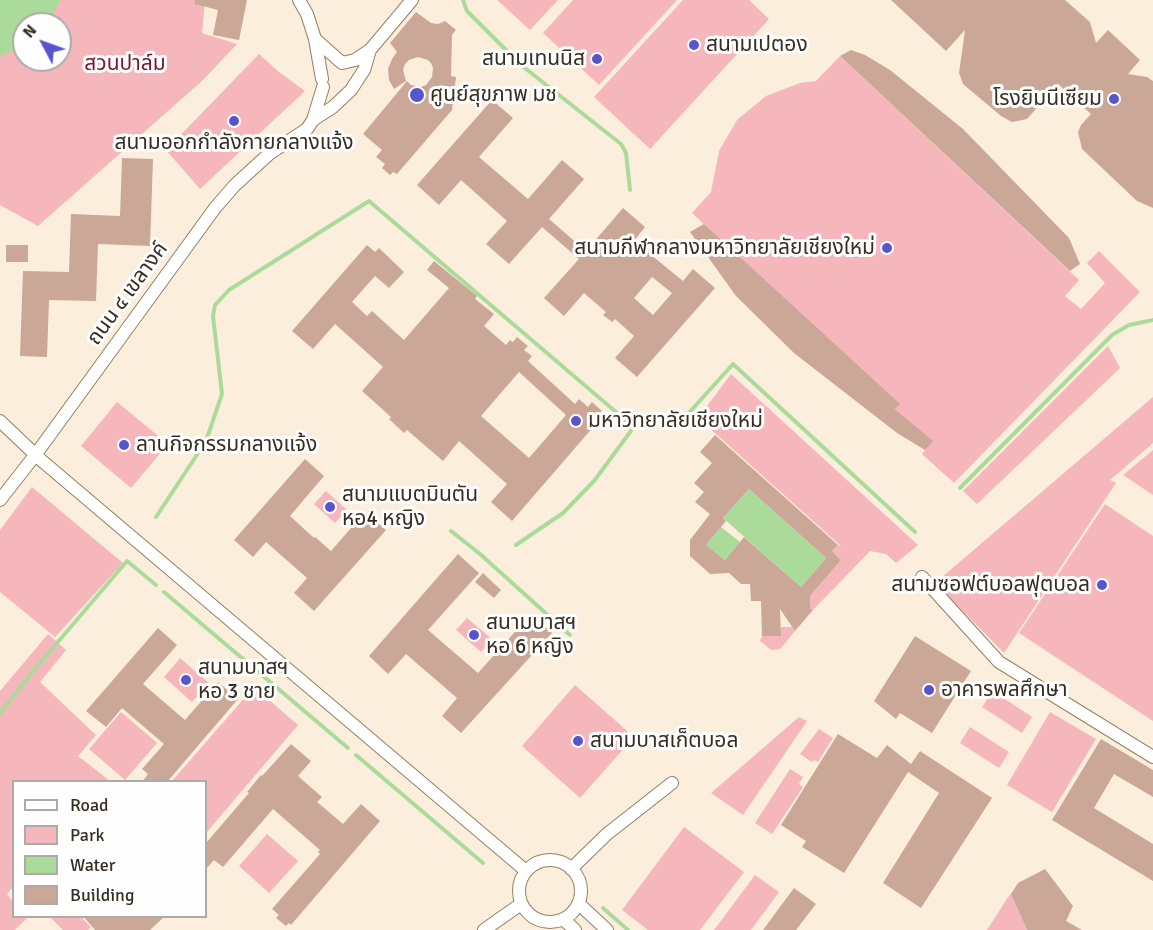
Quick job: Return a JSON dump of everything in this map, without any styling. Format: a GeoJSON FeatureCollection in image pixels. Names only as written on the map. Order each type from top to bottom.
{"type":"FeatureCollection","features":[{"type":"Feature","properties":{"kind":"street"},"geometry":{"type":"LineString","coordinates":[[299,0],[307,14],[315,39],[322,83],[310,124]]}},
{"type":"Feature","properties":{"kind":"street"},"geometry":{"type":"LineString","coordinates":[[315,39],[342,63],[355,60],[370,50],[412,0]]}},
{"type":"Feature","properties":{"kind":"street","name":"ถนน ๔ เขลางค์"},"geometry":{"type":"LineString","coordinates":[[0,500],[215,208],[235,185],[269,154],[333,107],[351,90],[364,70],[370,50]]}},
{"type":"Feature","properties":{"kind":"street"},"geometry":{"type":"LineString","coordinates":[[0,421],[40,460],[130,534],[310,691],[526,871]]}},
{"type":"Feature","properties":{"kind":"street"},"geometry":{"type":"LineString","coordinates":[[922,577],[999,662],[1153,758]]}},
{"type":"Feature","properties":{"kind":"street"},"geometry":{"type":"LineString","coordinates":[[571,869],[607,834],[672,783]]}},
{"type":"Feature","properties":{"kind":"street"},"geometry":{"type":"LineString","coordinates":[[554,860],[563,863],[578,878],[581,890],[579,904],[563,919],[549,922],[532,916],[521,904],[519,886],[526,871],[545,861],[554,860]]}},
{"type":"Feature","properties":{"kind":"street"},"geometry":{"type":"LineString","coordinates":[[484,930],[521,904]]}},
{"type":"Feature","properties":{"kind":"street"},"geometry":{"type":"LineString","coordinates":[[579,904],[607,930]]}},
{"type":"Feature","properties":{"kind":"street"},"geometry":{"type":"LineString","coordinates":[[563,919],[575,930]]}},
{"type":"Feature","properties":{"kind":"green space","name":"สวนปาล์ม"},"geometry":{"type":"Polygon","coordinates":[[[0,0],[205,0],[202,33],[237,44],[203,80],[38,226],[0,205],[0,0]]]}},
{"type":"Feature","properties":{"kind":"green space"},"geometry":{"type":"Polygon","coordinates":[[[497,0],[558,0],[530,30],[497,0]]]}},
{"type":"Feature","properties":{"kind":"green space","name":"สนามเทนนิส"},"geometry":{"type":"Polygon","coordinates":[[[573,0],[677,0],[599,85],[543,33],[573,0]]]}},
{"type":"Feature","properties":{"kind":"green space","name":"สนามเปตอง"},"geometry":{"type":"Polygon","coordinates":[[[683,0],[749,0],[769,19],[650,149],[594,97],[683,0]]]}},
{"type":"Feature","properties":{"kind":"green space","name":"สนามออกกำลังกายกลางแจ้ง"},"geometry":{"type":"Polygon","coordinates":[[[259,54],[305,91],[200,189],[166,150],[259,54]]]}},
{"type":"Feature","properties":{"kind":"green space","name":"สนามกีฬากลางมหาวิทยาลัยเชียงใหม่"},"geometry":{"type":"Polygon","coordinates":[[[840,56],[1079,280],[1065,296],[1081,309],[1105,283],[1087,263],[1099,251],[1140,292],[954,483],[922,454],[932,441],[895,409],[899,405],[692,213],[711,192],[719,151],[737,120],[766,96],[800,83],[816,81],[840,56]]]}},
{"type":"Feature","properties":{"kind":"green space"},"geometry":{"type":"Polygon","coordinates":[[[1108,346],[1120,368],[977,504],[963,491],[1108,346]]]}},
{"type":"Feature","properties":{"kind":"green space"},"geometry":{"type":"Polygon","coordinates":[[[731,374],[918,545],[896,563],[886,554],[870,551],[813,610],[810,608],[810,596],[841,560],[832,551],[838,545],[842,547],[698,418],[731,374]]]}},
{"type":"Feature","properties":{"kind":"green space"},"geometry":{"type":"Polygon","coordinates":[[[1153,397],[1153,443],[1110,480],[1116,483],[1004,653],[935,583],[1153,397]]]}},
{"type":"Feature","properties":{"kind":"green space","name":"ลานกิจกรรมกลางแจ้ง"},"geometry":{"type":"Polygon","coordinates":[[[117,402],[168,444],[131,488],[81,446],[117,402]]]}},
{"type":"Feature","properties":{"kind":"green space"},"geometry":{"type":"Polygon","coordinates":[[[1153,450],[1153,495],[1123,475],[1153,450]]]}},
{"type":"Feature","properties":{"kind":"green space"},"geometry":{"type":"Polygon","coordinates":[[[32,487],[123,563],[55,637],[0,592],[0,530],[32,487]]]}},
{"type":"Feature","properties":{"kind":"green space","name":"สนามแบตมินตัน หอ4 หญิง"},"geometry":{"type":"Polygon","coordinates":[[[326,491],[347,510],[335,523],[314,504],[326,491]]]}},
{"type":"Feature","properties":{"kind":"green space","name":"สนามซอฟต์บอลฟุตบอล"},"geometry":{"type":"Polygon","coordinates":[[[1105,504],[1153,536],[1153,721],[1019,633],[1105,504]]]}},
{"type":"Feature","properties":{"kind":"green space","name":"สนามบาสฯ หอ 6 หญิง"},"geometry":{"type":"Polygon","coordinates":[[[467,618],[492,639],[481,652],[456,630],[467,618]]]}},
{"type":"Feature","properties":{"kind":"green space"},"geometry":{"type":"Polygon","coordinates":[[[781,627],[792,627],[795,631],[780,649],[771,650],[760,641],[762,636],[781,635],[781,627]]]}},
{"type":"Feature","properties":{"kind":"green space"},"geometry":{"type":"Polygon","coordinates":[[[48,634],[66,650],[40,682],[96,735],[78,756],[109,780],[12,780],[12,888],[7,894],[12,901],[12,918],[27,918],[15,930],[0,930],[0,691],[48,634]]]}},
{"type":"Feature","properties":{"kind":"green space","name":"สนามบาสฯ หอ 3 ชาย"},"geometry":{"type":"Polygon","coordinates":[[[180,658],[209,683],[192,702],[164,677],[180,658]]]}},
{"type":"Feature","properties":{"kind":"green space","name":"สนามบาสเก็ตบอล"},"geometry":{"type":"Polygon","coordinates":[[[575,685],[634,737],[580,798],[522,746],[575,685]]]}},
{"type":"Feature","properties":{"kind":"green space"},"geometry":{"type":"Polygon","coordinates":[[[254,687],[298,725],[207,832],[207,780],[173,780],[254,687]]]}},
{"type":"Feature","properties":{"kind":"green space"},"geometry":{"type":"Polygon","coordinates":[[[993,691],[1032,717],[1022,733],[982,707],[993,691]]]}},
{"type":"Feature","properties":{"kind":"green space"},"geometry":{"type":"Polygon","coordinates":[[[121,712],[157,743],[125,780],[89,749],[121,712]]]}},
{"type":"Feature","properties":{"kind":"green space"},"geometry":{"type":"Polygon","coordinates":[[[1050,712],[1096,739],[1052,812],[1007,785],[1050,712]]]}},
{"type":"Feature","properties":{"kind":"green space"},"geometry":{"type":"Polygon","coordinates":[[[799,717],[807,721],[743,815],[711,793],[799,717]]]}},
{"type":"Feature","properties":{"kind":"green space"},"geometry":{"type":"Polygon","coordinates":[[[970,727],[1009,752],[999,768],[960,743],[970,727]]]}},
{"type":"Feature","properties":{"kind":"green space"},"geometry":{"type":"Polygon","coordinates":[[[819,729],[833,738],[818,762],[814,760],[812,762],[800,754],[819,729]]]}},
{"type":"Feature","properties":{"kind":"green space"},"geometry":{"type":"Polygon","coordinates":[[[790,769],[803,777],[799,784],[803,787],[772,834],[755,823],[790,769]]]}},
{"type":"Feature","properties":{"kind":"green space"},"geometry":{"type":"Polygon","coordinates":[[[684,827],[744,872],[700,930],[648,930],[622,910],[684,827]]]}},
{"type":"Feature","properties":{"kind":"green space"},"geometry":{"type":"Polygon","coordinates":[[[267,834],[298,861],[269,893],[239,866],[267,834]]]}},
{"type":"Feature","properties":{"kind":"green space"},"geometry":{"type":"Polygon","coordinates":[[[755,875],[779,892],[751,930],[714,930],[755,875]]]}},
{"type":"Feature","properties":{"kind":"green space"},"geometry":{"type":"Polygon","coordinates":[[[1011,894],[1027,930],[987,930],[1008,897],[1011,894]]]}},
{"type":"Feature","properties":{"kind":"green space"},"geometry":{"type":"Polygon","coordinates":[[[51,918],[82,918],[91,927],[88,930],[63,930],[51,918]]]}},
{"type":"Feature","properties":{"kind":"water"},"geometry":{"type":"Polygon","coordinates":[[[0,0],[60,0],[54,12],[12,12],[12,51],[0,56],[0,0]]]}},
{"type":"Feature","properties":{"kind":"water"},"geometry":{"type":"Polygon","coordinates":[[[749,489],[826,558],[801,587],[723,518],[749,489]]]}},
{"type":"Feature","properties":{"kind":"water"},"geometry":{"type":"Polygon","coordinates":[[[721,527],[740,542],[725,560],[706,545],[721,527]]]}},
{"type":"Feature","properties":{"kind":"building"},"geometry":{"type":"Polygon","coordinates":[[[195,0],[247,0],[239,40],[213,35],[218,10],[195,4],[195,0]]]}},
{"type":"Feature","properties":{"kind":"building","name":"โรงยิมนีเซียม"},"geometry":{"type":"Polygon","coordinates":[[[891,0],[1065,0],[1090,22],[1096,43],[1108,30],[1140,60],[1128,74],[1147,77],[1153,81],[1153,208],[1137,201],[1082,149],[1078,132],[1091,114],[1058,84],[1027,119],[1012,122],[1001,116],[963,84],[959,73],[965,30],[946,51],[891,0]]]}},
{"type":"Feature","properties":{"kind":"building","name":"ศูนย์สุขภาพ มช"},"geometry":{"type":"Polygon","coordinates":[[[416,12],[431,23],[438,24],[445,21],[456,30],[452,35],[451,76],[456,77],[452,110],[397,174],[393,172],[390,175],[382,168],[385,164],[376,157],[382,150],[363,134],[407,81],[411,85],[421,87],[426,85],[432,77],[431,63],[418,57],[405,64],[403,70],[406,81],[394,89],[389,80],[388,69],[397,52],[390,43],[416,12]]]}},
{"type":"Feature","properties":{"kind":"building"},"geometry":{"type":"Polygon","coordinates":[[[851,50],[865,55],[890,70],[963,129],[1069,238],[1080,264],[1070,271],[840,56],[851,50]]]}},
{"type":"Feature","properties":{"kind":"building"},"geometry":{"type":"Polygon","coordinates":[[[492,100],[513,118],[479,157],[528,199],[562,160],[584,179],[549,219],[586,251],[623,208],[645,227],[634,241],[683,281],[693,269],[715,288],[637,377],[615,358],[634,336],[615,319],[612,322],[603,315],[606,312],[584,293],[564,316],[544,298],[579,259],[542,227],[509,264],[486,244],[507,221],[461,180],[439,205],[417,185],[492,100]],[[652,277],[634,298],[653,315],[672,293],[652,277]]]}},
{"type":"Feature","properties":{"kind":"building"},"geometry":{"type":"Polygon","coordinates":[[[122,158],[153,159],[150,246],[98,244],[96,301],[49,300],[47,357],[20,356],[23,271],[69,272],[71,214],[120,216],[122,158]]]}},
{"type":"Feature","properties":{"kind":"building"},"geometry":{"type":"Polygon","coordinates":[[[704,224],[900,404],[895,409],[933,441],[925,450],[897,433],[794,353],[736,296],[690,232],[704,224]]]}},
{"type":"Feature","properties":{"kind":"building"},"geometry":{"type":"Polygon","coordinates":[[[6,245],[28,245],[28,262],[6,262],[6,245]]]}},
{"type":"Feature","properties":{"kind":"building"},"geometry":{"type":"Polygon","coordinates":[[[367,245],[375,252],[379,248],[404,272],[389,288],[375,276],[352,302],[367,316],[372,311],[404,340],[449,288],[427,270],[434,261],[477,296],[475,299],[494,314],[484,326],[506,345],[517,337],[528,346],[524,350],[532,356],[528,361],[575,404],[579,399],[588,407],[592,402],[602,411],[599,415],[601,418],[512,521],[491,502],[507,484],[459,441],[443,461],[407,430],[404,433],[389,419],[391,417],[362,391],[383,367],[335,324],[313,349],[292,331],[367,245]],[[519,372],[481,416],[529,458],[566,415],[519,372]]]}},
{"type":"Feature","properties":{"kind":"building"},"geometry":{"type":"Polygon","coordinates":[[[715,435],[838,545],[832,551],[841,560],[810,596],[810,608],[813,610],[795,631],[780,609],[781,636],[762,636],[761,601],[751,601],[750,584],[741,584],[729,573],[710,574],[690,556],[690,540],[710,514],[695,502],[704,492],[694,483],[712,463],[700,452],[715,435]],[[749,489],[723,518],[726,521],[706,545],[725,560],[744,537],[801,587],[826,558],[749,489]]]}},
{"type":"Feature","properties":{"kind":"building"},"geometry":{"type":"Polygon","coordinates":[[[305,459],[324,476],[290,516],[314,538],[331,551],[365,512],[386,530],[314,611],[294,593],[307,578],[266,542],[253,557],[234,540],[305,459]]]}},
{"type":"Feature","properties":{"kind":"building"},"geometry":{"type":"Polygon","coordinates":[[[458,554],[479,573],[428,630],[478,673],[531,614],[552,633],[461,733],[442,716],[457,698],[406,654],[388,674],[369,656],[458,554]]]}},
{"type":"Feature","properties":{"kind":"building"},"geometry":{"type":"Polygon","coordinates":[[[483,573],[501,590],[494,598],[475,582],[483,573]]]}},
{"type":"Feature","properties":{"kind":"building"},"geometry":{"type":"Polygon","coordinates":[[[158,628],[177,645],[143,684],[185,720],[218,682],[238,699],[169,780],[144,780],[148,774],[142,769],[164,744],[122,708],[106,727],[86,711],[158,628]]]}},
{"type":"Feature","properties":{"kind":"building","name":"อาคารพลศึกษา"},"geometry":{"type":"Polygon","coordinates":[[[915,636],[971,671],[932,733],[900,713],[896,719],[874,701],[915,636]]]}},
{"type":"Feature","properties":{"kind":"building"},"geometry":{"type":"Polygon","coordinates":[[[838,734],[877,758],[887,745],[911,764],[920,751],[992,798],[921,908],[883,883],[939,793],[908,772],[844,873],[802,847],[806,841],[781,825],[838,734]]]}},
{"type":"Feature","properties":{"kind":"building"},"geometry":{"type":"Polygon","coordinates":[[[1101,739],[1153,770],[1153,797],[1114,774],[1094,808],[1153,844],[1153,881],[1052,820],[1101,739]]]}},
{"type":"Feature","properties":{"kind":"building"},"geometry":{"type":"Polygon","coordinates":[[[291,744],[311,761],[298,776],[322,797],[317,802],[343,824],[361,804],[380,821],[291,925],[289,923],[286,926],[276,918],[279,915],[272,909],[320,854],[318,852],[320,850],[273,809],[223,867],[214,860],[207,868],[207,842],[291,744]]]}},
{"type":"Feature","properties":{"kind":"building"},"geometry":{"type":"Polygon","coordinates":[[[1045,869],[1073,906],[1066,921],[1082,930],[1027,930],[1011,894],[1018,883],[1045,869]]]}},
{"type":"Feature","properties":{"kind":"building"},"geometry":{"type":"Polygon","coordinates":[[[794,888],[816,904],[796,930],[763,930],[794,888]]]}},
{"type":"Feature","properties":{"kind":"building"},"geometry":{"type":"Polygon","coordinates":[[[85,918],[163,918],[150,930],[95,930],[85,918]]]}},
{"type":"Feature","properties":{"kind":"waterway"},"geometry":{"type":"LineString","coordinates":[[463,0],[467,11],[521,65],[621,144],[626,153],[630,190]]}},
{"type":"Feature","properties":{"kind":"waterway"},"geometry":{"type":"LineString","coordinates":[[156,517],[206,441],[222,394],[213,316],[215,305],[229,290],[369,201],[630,424],[631,431],[594,481],[563,513],[516,545]]}},
{"type":"Feature","properties":{"kind":"waterway"},"geometry":{"type":"LineString","coordinates":[[960,488],[1112,335],[1129,325],[1153,320]]}},
{"type":"Feature","properties":{"kind":"waterway"},"geometry":{"type":"LineString","coordinates":[[677,426],[733,364],[915,532]]}},
{"type":"Feature","properties":{"kind":"waterway"},"geometry":{"type":"LineString","coordinates":[[451,531],[570,635]]}},
{"type":"Feature","properties":{"kind":"waterway"},"geometry":{"type":"LineString","coordinates":[[0,713],[127,561],[156,585]]}},
{"type":"Feature","properties":{"kind":"waterway"},"geometry":{"type":"LineString","coordinates":[[164,592],[348,748]]}},
{"type":"Feature","properties":{"kind":"waterway"},"geometry":{"type":"LineString","coordinates":[[356,755],[483,863]]}},
{"type":"Feature","properties":{"kind":"waterway"},"geometry":{"type":"LineString","coordinates":[[603,908],[628,930]]}},
{"type":"Feature","properties":{"kind":"place","name":"สนามเปตอง"},"geometry":{"type":"Point","coordinates":[694,45]}},
{"type":"Feature","properties":{"kind":"place","name":"สนามเทนนิส"},"geometry":{"type":"Point","coordinates":[597,59]}},
{"type":"Feature","properties":{"kind":"place","name":"ศูนย์สุขภาพ มช"},"geometry":{"type":"Point","coordinates":[417,95]}},
{"type":"Feature","properties":{"kind":"place","name":"โรงยิมนีเซียม"},"geometry":{"type":"Point","coordinates":[1114,99]}},
{"type":"Feature","properties":{"kind":"place","name":"สนามออกกำลังกายกลางแจ้ง"},"geometry":{"type":"Point","coordinates":[234,121]}},
{"type":"Feature","properties":{"kind":"place","name":"สนามกีฬากลางมหาวิทยาลัยเชียงใหม่"},"geometry":{"type":"Point","coordinates":[887,248]}},
{"type":"Feature","properties":{"kind":"place","name":"มหาวิทยาลัยเชียงใหม่"},"geometry":{"type":"Point","coordinates":[576,421]}},
{"type":"Feature","properties":{"kind":"place","name":"ลานกิจกรรมกลางแจ้ง"},"geometry":{"type":"Point","coordinates":[124,445]}},
{"type":"Feature","properties":{"kind":"place","name":"สนามแบตมินตัน หอ4 หญิง"},"geometry":{"type":"Point","coordinates":[330,507]}},
{"type":"Feature","properties":{"kind":"place","name":"สนามซอฟต์บอลฟุตบอล"},"geometry":{"type":"Point","coordinates":[1102,585]}},
{"type":"Feature","properties":{"kind":"place","name":"สนามบาสฯ หอ 6 หญิง"},"geometry":{"type":"Point","coordinates":[474,635]}},
{"type":"Feature","properties":{"kind":"place","name":"สนามบาสฯ หอ 3 ชาย"},"geometry":{"type":"Point","coordinates":[186,680]}},
{"type":"Feature","properties":{"kind":"place","name":"อาคารพลศึกษา"},"geometry":{"type":"Point","coordinates":[929,690]}},
{"type":"Feature","properties":{"kind":"place","name":"สนามบาสเก็ตบอล"},"geometry":{"type":"Point","coordinates":[578,741]}}]}
